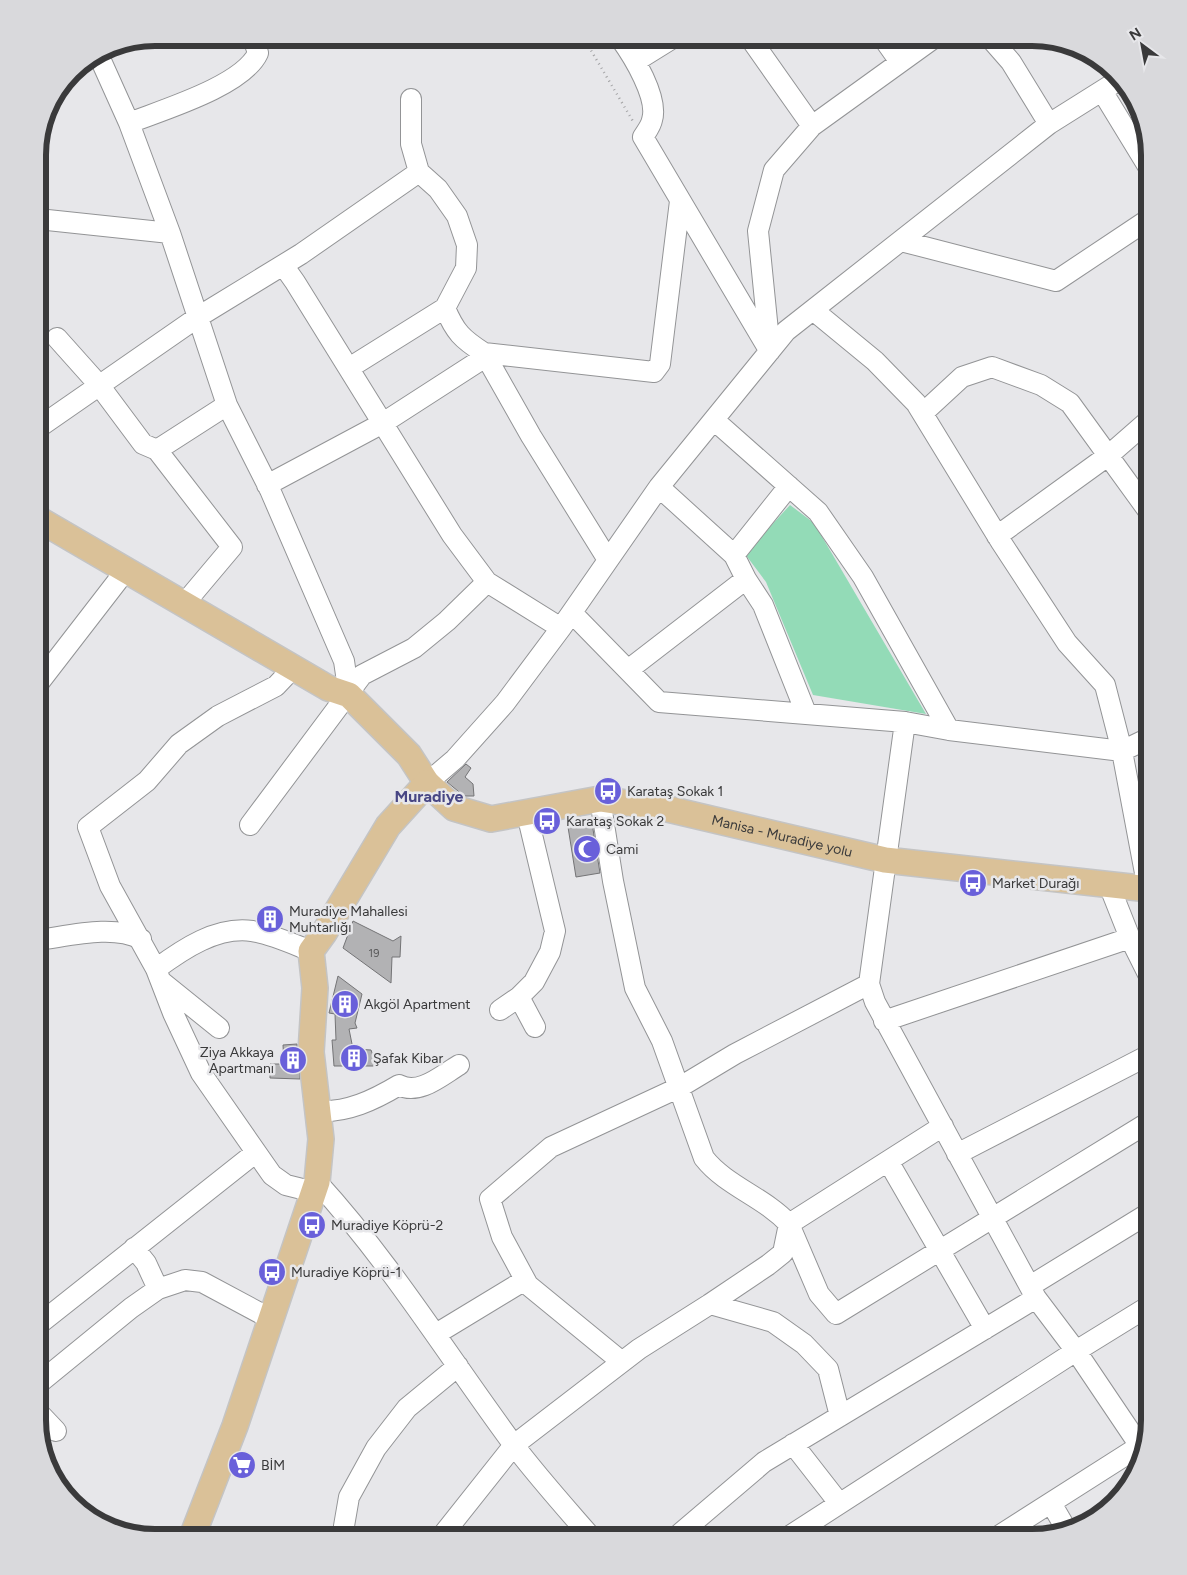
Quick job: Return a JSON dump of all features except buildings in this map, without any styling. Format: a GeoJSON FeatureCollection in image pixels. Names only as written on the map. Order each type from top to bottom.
{"type":"FeatureCollection","features":[{"type":"Feature","properties":{"kind":"main road"},"geometry":{"type":"LineString","coordinates":[[46,524],[328,688],[349,695]]}},
{"type":"Feature","properties":{"kind":"main road","name":"Manisa - Muradiye yolu"},"geometry":{"type":"LineString","coordinates":[[349,695],[409,755],[427,783],[454,808],[491,819],[528,814],[600,799],[668,809],[885,860],[1141,888]]}},
{"type":"Feature","properties":{"kind":"main road"},"geometry":{"type":"LineString","coordinates":[[195,1529],[235,1426],[316,1187],[321,1139],[312,1052],[315,988],[311,951],[324,933],[388,826],[427,783]]}},
{"type":"Feature","properties":{"kind":"street"},"geometry":{"type":"LineString","coordinates":[[129,123],[200,96],[233,77],[254,61],[258,53],[255,46]]}},
{"type":"Feature","properties":{"kind":"street"},"geometry":{"type":"LineString","coordinates":[[626,46],[636,61],[654,106],[652,121],[642,137],[770,351]]}},
{"type":"Feature","properties":{"kind":"street"},"geometry":{"type":"LineString","coordinates":[[636,61],[660,46]]}},
{"type":"Feature","properties":{"kind":"street"},"geometry":{"type":"LineString","coordinates":[[756,46],[812,126]]}},
{"type":"Feature","properties":{"kind":"street"},"geometry":{"type":"LineString","coordinates":[[889,46],[900,62]]}},
{"type":"Feature","properties":{"kind":"street"},"geometry":{"type":"LineString","coordinates":[[770,351],[758,231],[774,170],[812,126],[923,46]]}},
{"type":"Feature","properties":{"kind":"street"},"geometry":{"type":"LineString","coordinates":[[1000,46],[1049,124]]}},
{"type":"Feature","properties":{"kind":"street"},"geometry":{"type":"LineString","coordinates":[[101,61],[129,123],[170,233],[227,405],[267,485],[344,661],[349,695]]}},
{"type":"Feature","properties":{"kind":"street"},"geometry":{"type":"LineString","coordinates":[[427,783],[455,759],[505,703],[567,620],[659,487],[786,330],[1049,124],[1114,84]]}},
{"type":"Feature","properties":{"kind":"street"},"geometry":{"type":"LineString","coordinates":[[1102,91],[1141,153]]}},
{"type":"Feature","properties":{"kind":"street"},"geometry":{"type":"LineString","coordinates":[[348,368],[445,308],[466,268],[467,245],[457,216],[438,189],[419,172],[411,144],[412,99]]}},
{"type":"Feature","properties":{"kind":"street"},"geometry":{"type":"LineString","coordinates":[[46,422],[198,318],[390,195],[419,172]]}},
{"type":"Feature","properties":{"kind":"street"},"geometry":{"type":"LineString","coordinates":[[484,354],[654,372],[660,364],[680,201]]}},
{"type":"Feature","properties":{"kind":"street"},"geometry":{"type":"LineString","coordinates":[[46,220],[170,233]]}},
{"type":"Feature","properties":{"kind":"street"},"geometry":{"type":"LineString","coordinates":[[901,241],[1056,281],[1141,225]]}},
{"type":"Feature","properties":{"kind":"street"},"geometry":{"type":"LineString","coordinates":[[283,265],[452,535],[487,582],[567,620],[628,670],[659,702],[905,722],[949,730],[1122,751],[1141,742]]}},
{"type":"Feature","properties":{"kind":"street"},"geometry":{"type":"LineString","coordinates":[[445,308],[454,329],[465,341],[484,354],[531,436],[608,560]]}},
{"type":"Feature","properties":{"kind":"street"},"geometry":{"type":"LineString","coordinates":[[812,310],[874,361],[916,403],[997,536],[1067,643],[1105,684],[1122,751],[1141,848]]}},
{"type":"Feature","properties":{"kind":"street"},"geometry":{"type":"LineString","coordinates":[[57,338],[99,385],[143,444],[157,450],[232,547],[184,604]]}},
{"type":"Feature","properties":{"kind":"street"},"geometry":{"type":"LineString","coordinates":[[267,485],[383,423],[476,363],[484,354]]}},
{"type":"Feature","properties":{"kind":"street"},"geometry":{"type":"LineString","coordinates":[[922,413],[962,378],[992,367],[1041,384],[1070,403],[1141,499]]}},
{"type":"Feature","properties":{"kind":"street"},"geometry":{"type":"LineString","coordinates":[[157,450],[227,405]]}},
{"type":"Feature","properties":{"kind":"street"},"geometry":{"type":"LineString","coordinates":[[714,420],[818,512],[863,577],[949,730]]}},
{"type":"Feature","properties":{"kind":"street"},"geometry":{"type":"LineString","coordinates":[[997,536],[1109,455],[1141,428]]}},
{"type":"Feature","properties":{"kind":"street"},"geometry":{"type":"LineString","coordinates":[[734,555],[789,486]]}},
{"type":"Feature","properties":{"kind":"street"},"geometry":{"type":"LineString","coordinates":[[659,487],[734,555],[746,579],[763,605],[806,713]]}},
{"type":"Feature","properties":{"kind":"street"},"geometry":{"type":"LineString","coordinates":[[46,674],[126,570]]}},
{"type":"Feature","properties":{"kind":"street"},"geometry":{"type":"LineString","coordinates":[[628,670],[746,579]]}},
{"type":"Feature","properties":{"kind":"street"},"geometry":{"type":"LineString","coordinates":[[250,826],[362,675],[414,648],[447,621],[487,582]]}},
{"type":"Feature","properties":{"kind":"street"},"geometry":{"type":"LineString","coordinates":[[293,668],[276,686],[218,716],[179,744],[147,781],[88,828],[110,886],[141,939],[201,1073],[255,1153],[272,1176],[286,1184],[316,1187],[350,1219],[436,1334],[514,1445],[584,1529]]}},
{"type":"Feature","properties":{"kind":"street"},"geometry":{"type":"LineString","coordinates":[[905,722],[869,984],[884,1021],[1033,1292],[1076,1351],[1138,1443]]}},
{"type":"Feature","properties":{"kind":"street"},"geometry":{"type":"LineString","coordinates":[[600,799],[613,881],[635,988],[662,1041],[704,1158],[715,1172],[776,1210],[789,1224],[819,1294],[836,1314],[1141,1127]]}},
{"type":"Feature","properties":{"kind":"street"},"geometry":{"type":"LineString","coordinates":[[500,1010],[519,997],[534,982],[550,952],[555,931],[528,814]]}},
{"type":"Feature","properties":{"kind":"street"},"geometry":{"type":"LineString","coordinates":[[1109,886],[1130,938],[1141,959]]}},
{"type":"Feature","properties":{"kind":"street"},"geometry":{"type":"LineString","coordinates":[[46,939],[113,931],[129,932],[141,939]]}},
{"type":"Feature","properties":{"kind":"street"},"geometry":{"type":"LineString","coordinates":[[159,976],[177,954],[222,932],[252,931],[311,951]]}},
{"type":"Feature","properties":{"kind":"street"},"geometry":{"type":"LineString","coordinates":[[884,1021],[1130,938]]}},
{"type":"Feature","properties":{"kind":"street"},"geometry":{"type":"LineString","coordinates":[[159,976],[219,1028]]}},
{"type":"Feature","properties":{"kind":"street"},"geometry":{"type":"LineString","coordinates":[[622,1362],[528,1285],[502,1237],[490,1199],[551,1147],[680,1087],[734,1054],[869,984]]}},
{"type":"Feature","properties":{"kind":"street"},"geometry":{"type":"LineString","coordinates":[[519,997],[535,1027]]}},
{"type":"Feature","properties":{"kind":"street"},"geometry":{"type":"LineString","coordinates":[[958,1154],[1141,1060]]}},
{"type":"Feature","properties":{"kind":"street"},"geometry":{"type":"LineString","coordinates":[[317,1111],[333,1112],[375,1099],[399,1085],[407,1089],[414,1089],[430,1083],[459,1065]]}},
{"type":"Feature","properties":{"kind":"street"},"geometry":{"type":"LineString","coordinates":[[448,1529],[514,1445],[622,1362],[768,1265],[783,1253],[789,1224],[943,1126]]}},
{"type":"Feature","properties":{"kind":"street"},"geometry":{"type":"LineString","coordinates":[[46,1319],[255,1153]]}},
{"type":"Feature","properties":{"kind":"street"},"geometry":{"type":"LineString","coordinates":[[888,1161],[986,1329]]}},
{"type":"Feature","properties":{"kind":"street"},"geometry":{"type":"LineString","coordinates":[[686,1529],[764,1462],[986,1329],[1033,1292],[1141,1219]]}},
{"type":"Feature","properties":{"kind":"street"},"geometry":{"type":"LineString","coordinates":[[134,1248],[146,1263],[158,1289]]}},
{"type":"Feature","properties":{"kind":"street"},"geometry":{"type":"LineString","coordinates":[[46,1377],[124,1313],[158,1289],[185,1280],[202,1282],[272,1319]]}},
{"type":"Feature","properties":{"kind":"street"},"geometry":{"type":"LineString","coordinates":[[436,1334],[525,1280]]}},
{"type":"Feature","properties":{"kind":"street"},"geometry":{"type":"LineString","coordinates":[[710,1304],[773,1322],[804,1344],[828,1369],[840,1416]]}},
{"type":"Feature","properties":{"kind":"street"},"geometry":{"type":"LineString","coordinates":[[801,1529],[838,1503],[1141,1311]]}},
{"type":"Feature","properties":{"kind":"street"},"geometry":{"type":"LineString","coordinates":[[344,1526],[349,1497],[376,1448],[407,1408],[458,1366]]}},
{"type":"Feature","properties":{"kind":"street"},"geometry":{"type":"LineString","coordinates":[[46,1421],[56,1432]]}},
{"type":"Feature","properties":{"kind":"street"},"geometry":{"type":"LineString","coordinates":[[793,1444],[838,1503]]}},
{"type":"Feature","properties":{"kind":"street"},"geometry":{"type":"LineString","coordinates":[[1011,1529],[1136,1450]]}},
{"type":"Feature","properties":{"kind":"street"},"geometry":{"type":"LineString","coordinates":[[1051,1503],[1063,1524]]}},
{"type":"Feature","properties":{"kind":"path"},"geometry":{"type":"LineString","coordinates":[[588,46],[642,137]]}},
{"type":"Feature","properties":{"kind":"green space"},"geometry":{"type":"Polygon","coordinates":[[[790,505],[814,523],[926,714],[813,695],[766,582],[745,554],[790,505]]]}},
{"type":"Feature","properties":{"kind":"place","name":"Karataş Sokak 1"},"geometry":{"type":"Point","coordinates":[608,791]}},
{"type":"Feature","properties":{"kind":"place","name":"Karataş Sokak 2"},"geometry":{"type":"Point","coordinates":[547,821]}},
{"type":"Feature","properties":{"kind":"place","name":"Cami"},"geometry":{"type":"Point","coordinates":[587,849]}},
{"type":"Feature","properties":{"kind":"place","name":"Market Durağı"},"geometry":{"type":"Point","coordinates":[973,883]}},
{"type":"Feature","properties":{"kind":"place","name":"Muradiye Mahallesi Muhtarlığı"},"geometry":{"type":"Point","coordinates":[270,919]}},
{"type":"Feature","properties":{"kind":"place","name":"Akgöl Apartment"},"geometry":{"type":"Point","coordinates":[345,1004]}},
{"type":"Feature","properties":{"kind":"place","name":"Şafak Kibar"},"geometry":{"type":"Point","coordinates":[354,1058]}},
{"type":"Feature","properties":{"kind":"place","name":"Ziya Akkaya Apartmanı"},"geometry":{"type":"Point","coordinates":[293,1060]}},
{"type":"Feature","properties":{"kind":"place","name":"Muradiye Köprü-2"},"geometry":{"type":"Point","coordinates":[312,1225]}},
{"type":"Feature","properties":{"kind":"place","name":"Muradiye Köprü-1"},"geometry":{"type":"Point","coordinates":[272,1272]}},
{"type":"Feature","properties":{"kind":"place","name":"BİM"},"geometry":{"type":"Point","coordinates":[242,1465]}},
{"type":"Feature","properties":{"kind":"district","name":"Muradiye"},"geometry":{"type":"Point","coordinates":[429,796]}}]}
